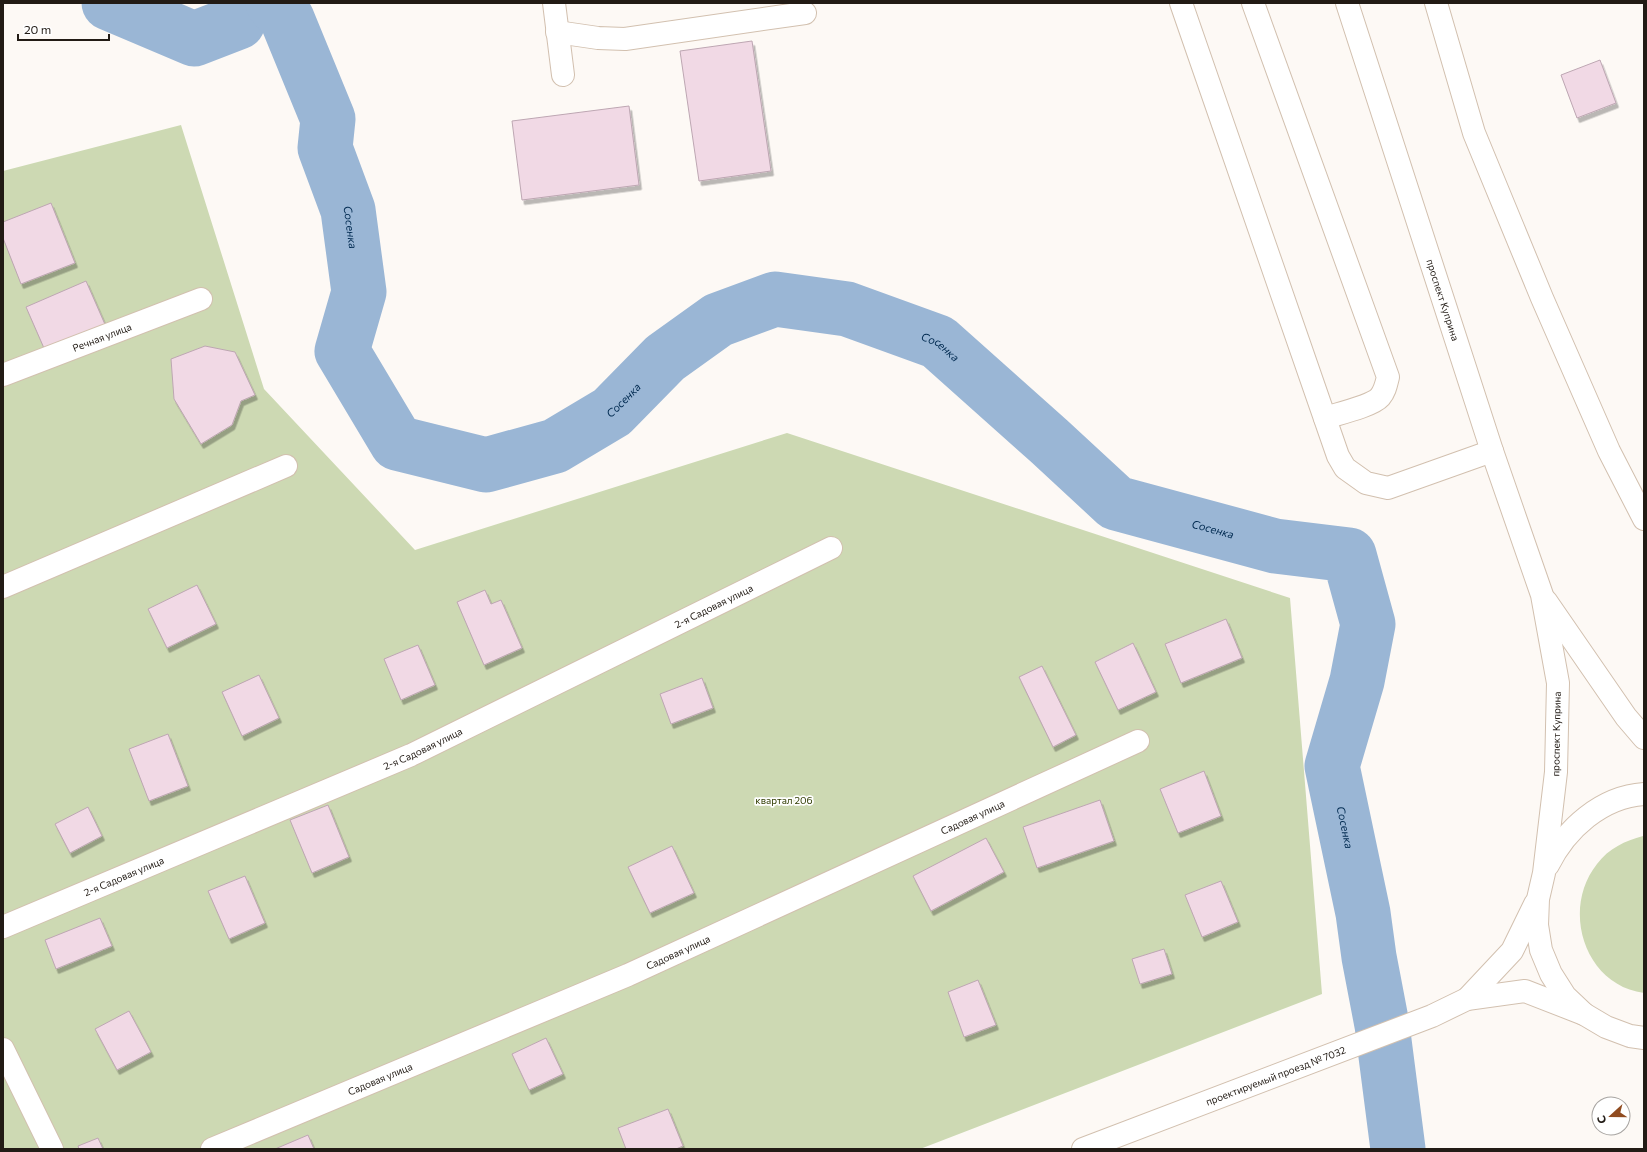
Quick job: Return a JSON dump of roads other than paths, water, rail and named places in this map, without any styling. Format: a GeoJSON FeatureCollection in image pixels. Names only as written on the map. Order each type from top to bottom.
{"type":"FeatureCollection","features":[{"type":"Feature","properties":{"kind":"street"},"geometry":{"type":"LineString","coordinates":[[554,3],[563,75]]}},
{"type":"Feature","properties":{"kind":"street"},"geometry":{"type":"LineString","coordinates":[[1181,3],[1338,456],[1345,468],[1366,483],[1388,488],[1492,451]]}},
{"type":"Feature","properties":{"kind":"street"},"geometry":{"type":"LineString","coordinates":[[1253,3],[1388,377],[1386,388],[1379,398],[1363,406],[1325,418]]}},
{"type":"Feature","properties":{"kind":"street","name":"проспект Куприна"},"geometry":{"type":"LineString","coordinates":[[1347,3],[1492,451],[1542,596],[1558,684],[1556,772],[1544,874],[1538,899],[1537,924],[1541,950],[1551,974],[1565,996],[1584,1014]]}},
{"type":"Feature","properties":{"kind":"street"},"geometry":{"type":"LineString","coordinates":[[1436,3],[1474,133],[1542,298],[1609,451],[1644,519]]}},
{"type":"Feature","properties":{"kind":"street"},"geometry":{"type":"LineString","coordinates":[[557,32],[598,38],[625,39],[805,13]]}},
{"type":"Feature","properties":{"kind":"street","name":"Речная улица"},"geometry":{"type":"LineString","coordinates":[[3,375],[201,299]]}},
{"type":"Feature","properties":{"kind":"street"},"geometry":{"type":"LineString","coordinates":[[3,587],[286,466]]}},
{"type":"Feature","properties":{"kind":"street","name":"2-я Садовая улица"},"geometry":{"type":"LineString","coordinates":[[3,927],[411,755],[831,548]]}},
{"type":"Feature","properties":{"kind":"street","name":"проспект Куприна"},"geometry":{"type":"LineString","coordinates":[[1542,596],[1626,717],[1644,738]]}},
{"type":"Feature","properties":{"kind":"street","name":"Садовая улица"},"geometry":{"type":"LineString","coordinates":[[212,1149],[628,975],[1138,741]]}},
{"type":"Feature","properties":{"kind":"street","name":"проспект Куприна"},"geometry":{"type":"LineString","coordinates":[[1544,874],[1555,850],[1571,830],[1591,813],[1614,801],[1644,794]]}},
{"type":"Feature","properties":{"kind":"street","name":"проспект Куприна"},"geometry":{"type":"LineString","coordinates":[[1467,999],[1512,951],[1538,899]]}},
{"type":"Feature","properties":{"kind":"street","name":"проспект Куприна"},"geometry":{"type":"LineString","coordinates":[[1467,999],[1525,990],[1584,1014],[1606,1028],[1630,1036],[1644,1038]]}},
{"type":"Feature","properties":{"kind":"street","name":"проектируемый проезд № 7032"},"geometry":{"type":"LineString","coordinates":[[1083,1149],[1432,1016],[1467,999]]}},
{"type":"Feature","properties":{"kind":"street"},"geometry":{"type":"LineString","coordinates":[[3,1049],[52,1149]]}},
{"type":"Feature","properties":{"kind":"waterway","name":"Сосенка"},"geometry":{"type":"LineString","coordinates":[[109,3],[194,39],[238,22],[245,3]]}},
{"type":"Feature","properties":{"kind":"waterway","name":"Сосенка"},"geometry":{"type":"LineString","coordinates":[[273,3],[287,19],[328,119],[325,148],[348,210],[359,292],[342,351],[397,443],[486,465],[555,446],[612,412],[665,358],[718,320],[775,299],[847,309],[938,342],[1116,503],[1275,546],[1349,555],[1368,624],[1357,681],[1332,766],[1363,913],[1369,957],[1382,1025],[1398,1149]]}},
{"type":"Feature","properties":{"kind":"park label","name":"квартал 206"},"geometry":{"type":"Point","coordinates":[784,800]}}]}
